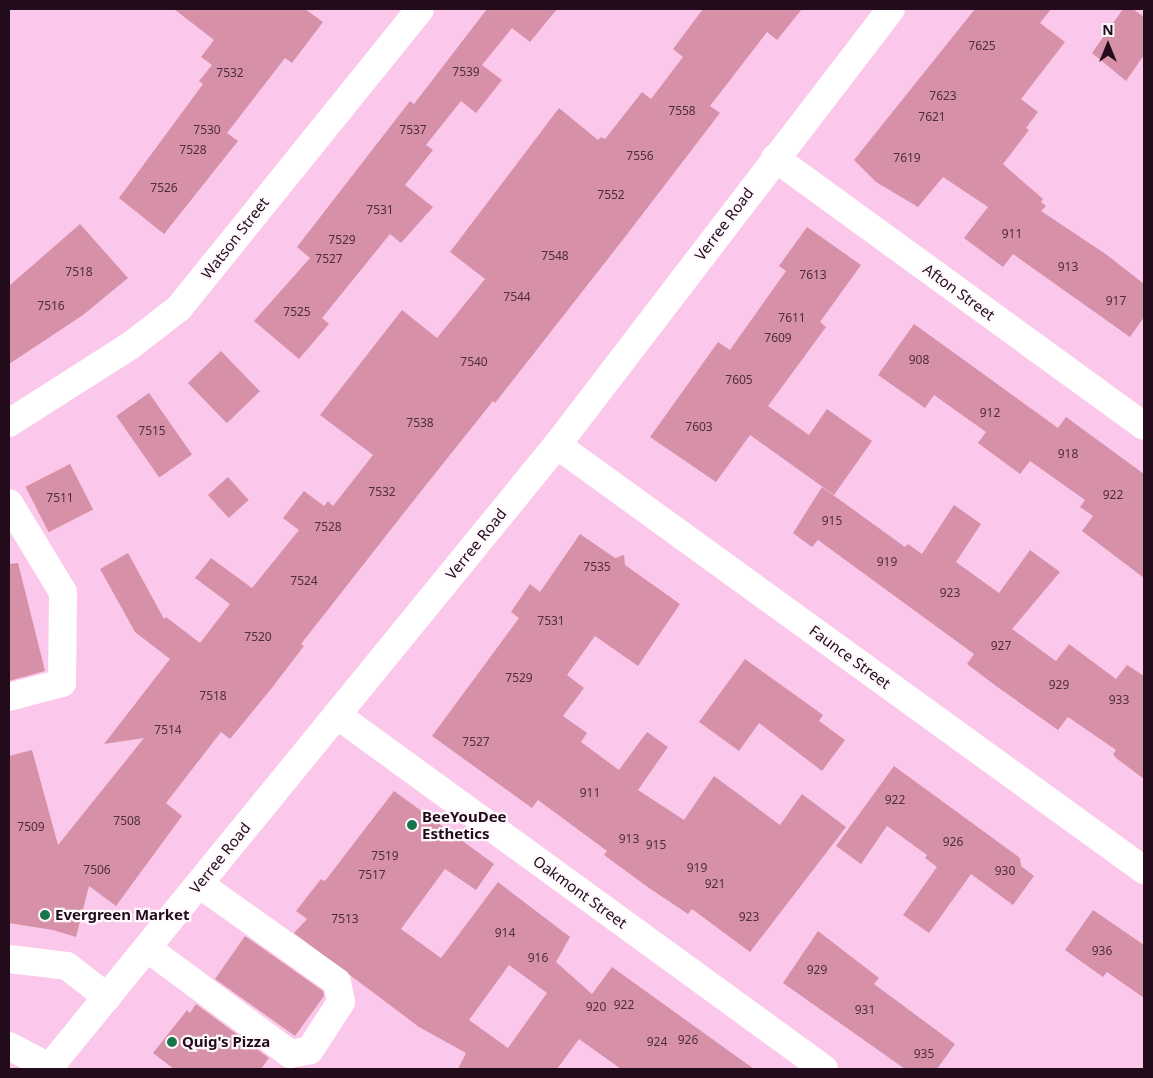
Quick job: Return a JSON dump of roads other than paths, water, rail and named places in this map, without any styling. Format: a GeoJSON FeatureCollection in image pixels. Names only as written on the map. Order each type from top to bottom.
{"type":"FeatureCollection","features":[{"type":"Feature","properties":{"kind":"street","name":"Watson Street"},"geometry":{"type":"LineString","coordinates":[[9,423],[130,346],[180,308],[420,9]]}},
{"type":"Feature","properties":{"kind":"street","name":"Verree Road"},"geometry":{"type":"LineString","coordinates":[[50,1069],[106,997],[557,445],[891,9]]}},
{"type":"Feature","properties":{"kind":"street","name":"Afton Street"},"geometry":{"type":"LineString","coordinates":[[775,158],[1144,426]]}},
{"type":"Feature","properties":{"kind":"street","name":"Faunce Street"},"geometry":{"type":"LineString","coordinates":[[557,445],[1144,870]]}},
{"type":"Feature","properties":{"kind":"street"},"geometry":{"type":"LineString","coordinates":[[9,503],[63,592],[62,684],[9,697]]}},
{"type":"Feature","properties":{"kind":"street","name":"Oakmont Street"},"geometry":{"type":"LineString","coordinates":[[337,715],[824,1069]]}},
{"type":"Feature","properties":{"kind":"street"},"geometry":{"type":"LineString","coordinates":[[146,948],[290,1054],[310,1050],[341,1002],[336,982],[199,884]]}},
{"type":"Feature","properties":{"kind":"street"},"geometry":{"type":"LineString","coordinates":[[9,958],[67,966],[106,997]]}},
{"type":"Feature","properties":{"kind":"street"},"geometry":{"type":"LineString","coordinates":[[9,1046],[50,1069]]}},
{"type":"Feature","properties":{"kind":"place","name":"BeeYouDee Esthetics"},"geometry":{"type":"Point","coordinates":[412,825]}},
{"type":"Feature","properties":{"kind":"place","name":"Evergreen Market"},"geometry":{"type":"Point","coordinates":[45,915]}},
{"type":"Feature","properties":{"kind":"place","name":"Quig's Pizza"},"geometry":{"type":"Point","coordinates":[172,1042]}}]}
